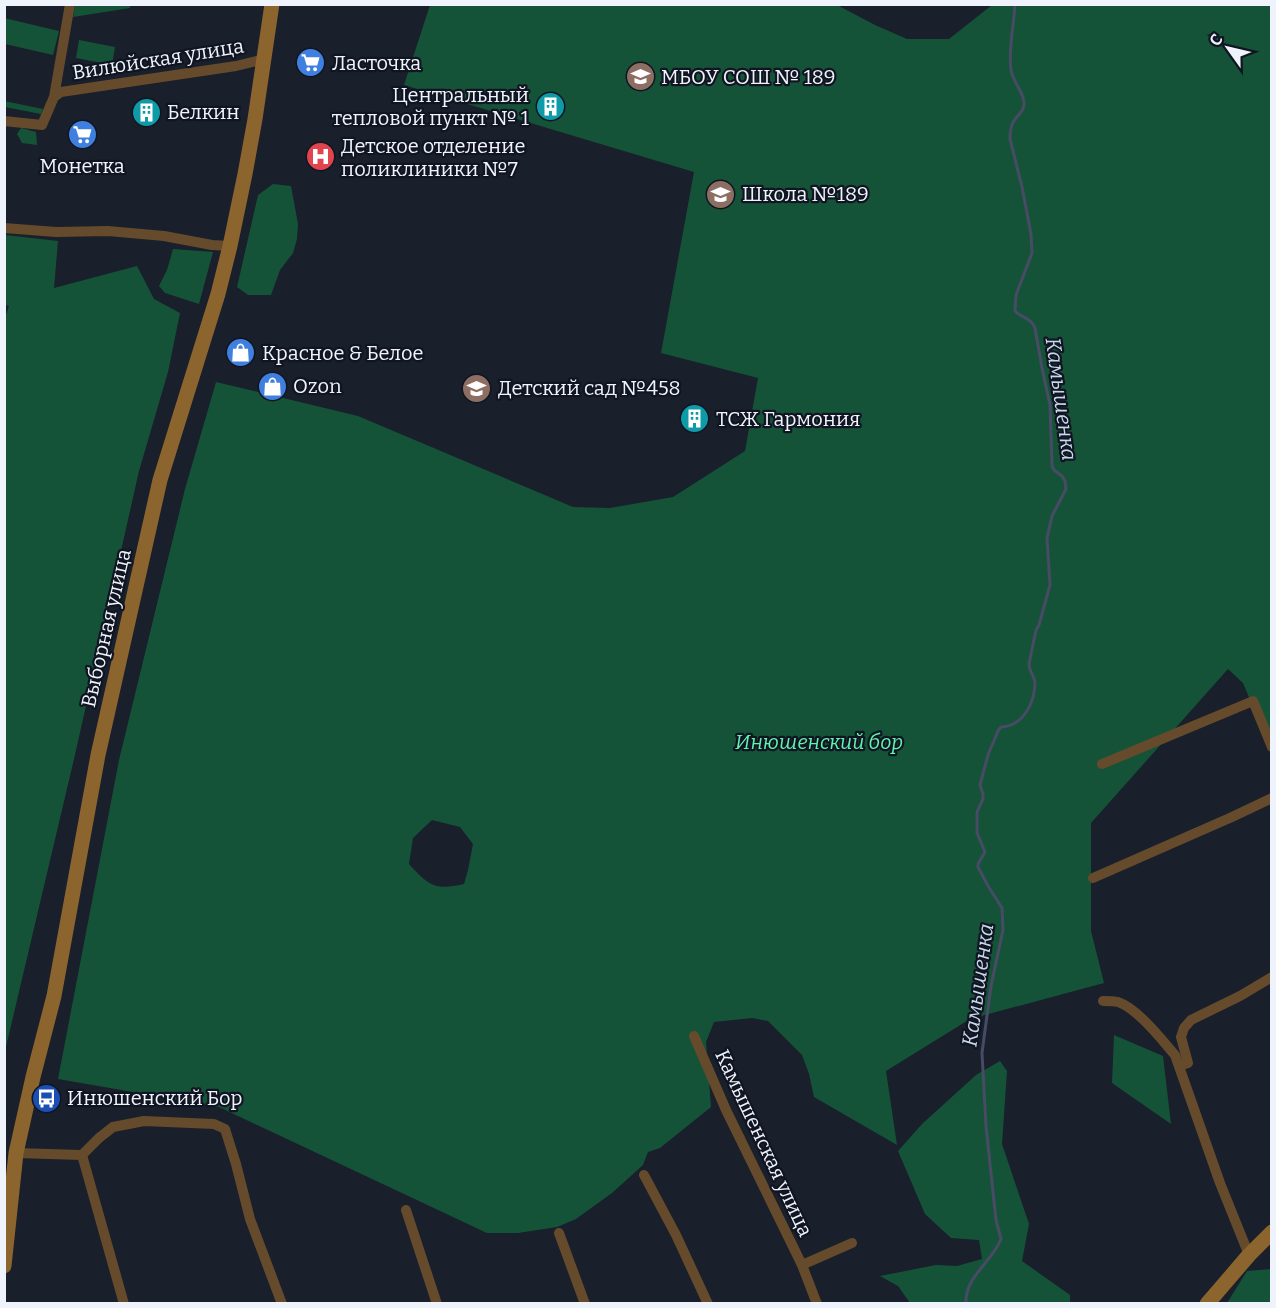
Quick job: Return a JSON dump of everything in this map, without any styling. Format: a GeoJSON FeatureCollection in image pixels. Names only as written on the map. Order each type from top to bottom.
{"type":"FeatureCollection","features":[{"type":"Feature","properties":{"kind":"main road","name":"Выборная улица"},"geometry":{"type":"LineString","coordinates":[[4,1266],[10,1156],[54,996],[98,755],[160,480],[218,294],[230,246],[247,164],[272,4]]}},
{"type":"Feature","properties":{"kind":"main road"},"geometry":{"type":"LineString","coordinates":[[1207,1304],[1272,1232]]}},
{"type":"Feature","properties":{"kind":"street"},"geometry":{"type":"LineString","coordinates":[[54,97],[70,4]]}},
{"type":"Feature","properties":{"kind":"street","name":"Вилюйская улица"},"geometry":{"type":"LineString","coordinates":[[4,121],[42,125],[54,97],[61,92],[236,66],[265,59]]}},
{"type":"Feature","properties":{"kind":"street"},"geometry":{"type":"LineString","coordinates":[[4,228],[56,232],[108,231],[164,236],[230,246]]}},
{"type":"Feature","properties":{"kind":"street"},"geometry":{"type":"LineString","coordinates":[[1102,764],[1253,700],[1272,747]]}},
{"type":"Feature","properties":{"kind":"street"},"geometry":{"type":"LineString","coordinates":[[1093,878],[1272,798]]}},
{"type":"Feature","properties":{"kind":"street"},"geometry":{"type":"LineString","coordinates":[[1179,1066],[1188,1063],[1181,1037],[1184,1028],[1191,1020],[1272,977]]}},
{"type":"Feature","properties":{"kind":"street"},"geometry":{"type":"LineString","coordinates":[[1103,1001],[1118,1002],[1131,1009],[1175,1055],[1220,1183],[1249,1255]]}},
{"type":"Feature","properties":{"kind":"street","name":"Камышенская улица"},"geometry":{"type":"LineString","coordinates":[[694,1036],[726,1110],[802,1265],[817,1304]]}},
{"type":"Feature","properties":{"kind":"street"},"geometry":{"type":"LineString","coordinates":[[10,1156],[82,1155],[113,1127],[144,1121],[214,1124],[225,1129],[249,1219],[282,1304]]}},
{"type":"Feature","properties":{"kind":"street"},"geometry":{"type":"LineString","coordinates":[[82,1155],[124,1304]]}},
{"type":"Feature","properties":{"kind":"street"},"geometry":{"type":"LineString","coordinates":[[644,1175],[676,1235],[708,1304]]}},
{"type":"Feature","properties":{"kind":"street"},"geometry":{"type":"LineString","coordinates":[[406,1210],[437,1304]]}},
{"type":"Feature","properties":{"kind":"street"},"geometry":{"type":"LineString","coordinates":[[560,1233],[585,1304]]}},
{"type":"Feature","properties":{"kind":"street","name":"Камышенская улица"},"geometry":{"type":"LineString","coordinates":[[802,1265],[852,1243]]}},
{"type":"Feature","properties":{"kind":"green space"},"geometry":{"type":"Polygon","coordinates":[[[75,5],[130,5],[130,8],[73,17],[75,5]]]}},
{"type":"Feature","properties":{"kind":"green space","name":"Инюшенский бор"},"geometry":{"type":"Polygon","coordinates":[[[430,5],[837,5],[907,39],[949,39],[992,5],[1271,5],[1271,749],[1243,683],[1228,669],[1091,823],[1091,931],[1104,983],[970,1019],[886,1071],[897,1145],[814,1097],[802,1055],[768,1021],[752,1018],[714,1022],[706,1042],[711,1107],[660,1148],[648,1152],[643,1165],[612,1193],[576,1219],[557,1227],[518,1233],[487,1233],[219,1107],[58,1079],[119,760],[185,489],[216,382],[358,416],[573,507],[610,508],[673,497],[745,451],[758,378],[661,353],[694,172],[404,85],[430,5]],[[432,820],[413,838],[409,864],[433,885],[446,887],[464,884],[473,844],[460,827],[432,820]]]}},
{"type":"Feature","properties":{"kind":"green space"},"geometry":{"type":"Polygon","coordinates":[[[4,18],[59,31],[53,55],[5,44],[4,18]]]}},
{"type":"Feature","properties":{"kind":"green space"},"geometry":{"type":"Polygon","coordinates":[[[79,40],[115,47],[112,65],[76,58],[79,40]]]}},
{"type":"Feature","properties":{"kind":"green space"},"geometry":{"type":"Polygon","coordinates":[[[4,101],[43,109],[41,114],[5,107],[4,101]]]}},
{"type":"Feature","properties":{"kind":"green space"},"geometry":{"type":"Polygon","coordinates":[[[21,128],[36,132],[37,145],[22,143],[17,134],[21,128]]]}},
{"type":"Feature","properties":{"kind":"green space"},"geometry":{"type":"Polygon","coordinates":[[[273,184],[291,186],[298,224],[297,239],[293,253],[280,270],[271,295],[248,295],[237,287],[258,195],[273,184]]]}},
{"type":"Feature","properties":{"kind":"green space"},"geometry":{"type":"Polygon","coordinates":[[[5,235],[58,241],[54,288],[137,266],[154,299],[180,313],[168,372],[139,471],[5,1051],[4,316],[9,306],[5,305],[5,235]]]}},
{"type":"Feature","properties":{"kind":"green space"},"geometry":{"type":"Polygon","coordinates":[[[173,249],[213,252],[199,304],[165,293],[159,286],[167,270],[173,249]]]}},
{"type":"Feature","properties":{"kind":"green space"},"geometry":{"type":"Polygon","coordinates":[[[1114,1035],[1163,1056],[1171,1124],[1112,1083],[1114,1035]]]}},
{"type":"Feature","properties":{"kind":"green space"},"geometry":{"type":"Polygon","coordinates":[[[1000,1061],[1007,1071],[1002,1144],[1029,1224],[1022,1261],[1070,1295],[1070,1303],[910,1303],[898,1286],[880,1276],[936,1265],[957,1266],[982,1259],[979,1240],[951,1238],[925,1214],[898,1151],[922,1124],[976,1075],[1000,1061]]]}},
{"type":"Feature","properties":{"kind":"green space"},"geometry":{"type":"Polygon","coordinates":[[[1271,1269],[1271,1303],[1227,1303],[1247,1271],[1271,1269]]]}},
{"type":"Feature","properties":{"kind":"waterway","name":"Камышенка"},"geometry":{"type":"LineString","coordinates":[[966,1304],[967,1294],[974,1277],[1001,1239],[996,1220],[986,1126],[982,1053],[991,986],[1003,930],[1002,908],[978,867],[985,852],[977,833],[977,812],[983,799],[980,785],[988,755],[998,731],[1001,727],[1009,726],[1021,718],[1033,698],[1035,682],[1029,664],[1036,630],[1050,585],[1047,538],[1052,516],[1066,489],[1062,476],[1052,466],[1050,405],[1035,328],[1031,322],[1015,311],[1016,295],[1032,253],[1031,234],[1022,187],[1010,139],[1012,125],[1024,105],[1023,96],[1012,75],[1010,62],[1015,4]]}},
{"type":"Feature","properties":{"kind":"waterway","name":"Камышенка"},"geometry":{"type":"LineString","coordinates":[[1037,1304],[1046,1304]]}},
{"type":"Feature","properties":{"kind":"place","name":"Ласточка"},"geometry":{"type":"Point","coordinates":[311,63]}},
{"type":"Feature","properties":{"kind":"place","name":"МБОУ СОШ № 189"},"geometry":{"type":"Point","coordinates":[640,77]}},
{"type":"Feature","properties":{"kind":"place","name":"Центральный тепловой пункт № 1"},"geometry":{"type":"Point","coordinates":[550,106]}},
{"type":"Feature","properties":{"kind":"place","name":"Белкин"},"geometry":{"type":"Point","coordinates":[146,112]}},
{"type":"Feature","properties":{"kind":"place","name":"Монетка"},"geometry":{"type":"Point","coordinates":[82,135]}},
{"type":"Feature","properties":{"kind":"place","name":"Детское отделение поликлиники №7"},"geometry":{"type":"Point","coordinates":[320,157]}},
{"type":"Feature","properties":{"kind":"place","name":"Школа №189"},"geometry":{"type":"Point","coordinates":[721,194]}},
{"type":"Feature","properties":{"kind":"place","name":"Красное & Белое"},"geometry":{"type":"Point","coordinates":[241,353]}},
{"type":"Feature","properties":{"kind":"place","name":"Ozon"},"geometry":{"type":"Point","coordinates":[272,386]}},
{"type":"Feature","properties":{"kind":"place","name":"Детский сад №458"},"geometry":{"type":"Point","coordinates":[477,388]}},
{"type":"Feature","properties":{"kind":"place","name":"ТСЖ Гармония"},"geometry":{"type":"Point","coordinates":[695,419]}},
{"type":"Feature","properties":{"kind":"place","name":"Инюшенский Бор"},"geometry":{"type":"Point","coordinates":[46,1098]}}]}
